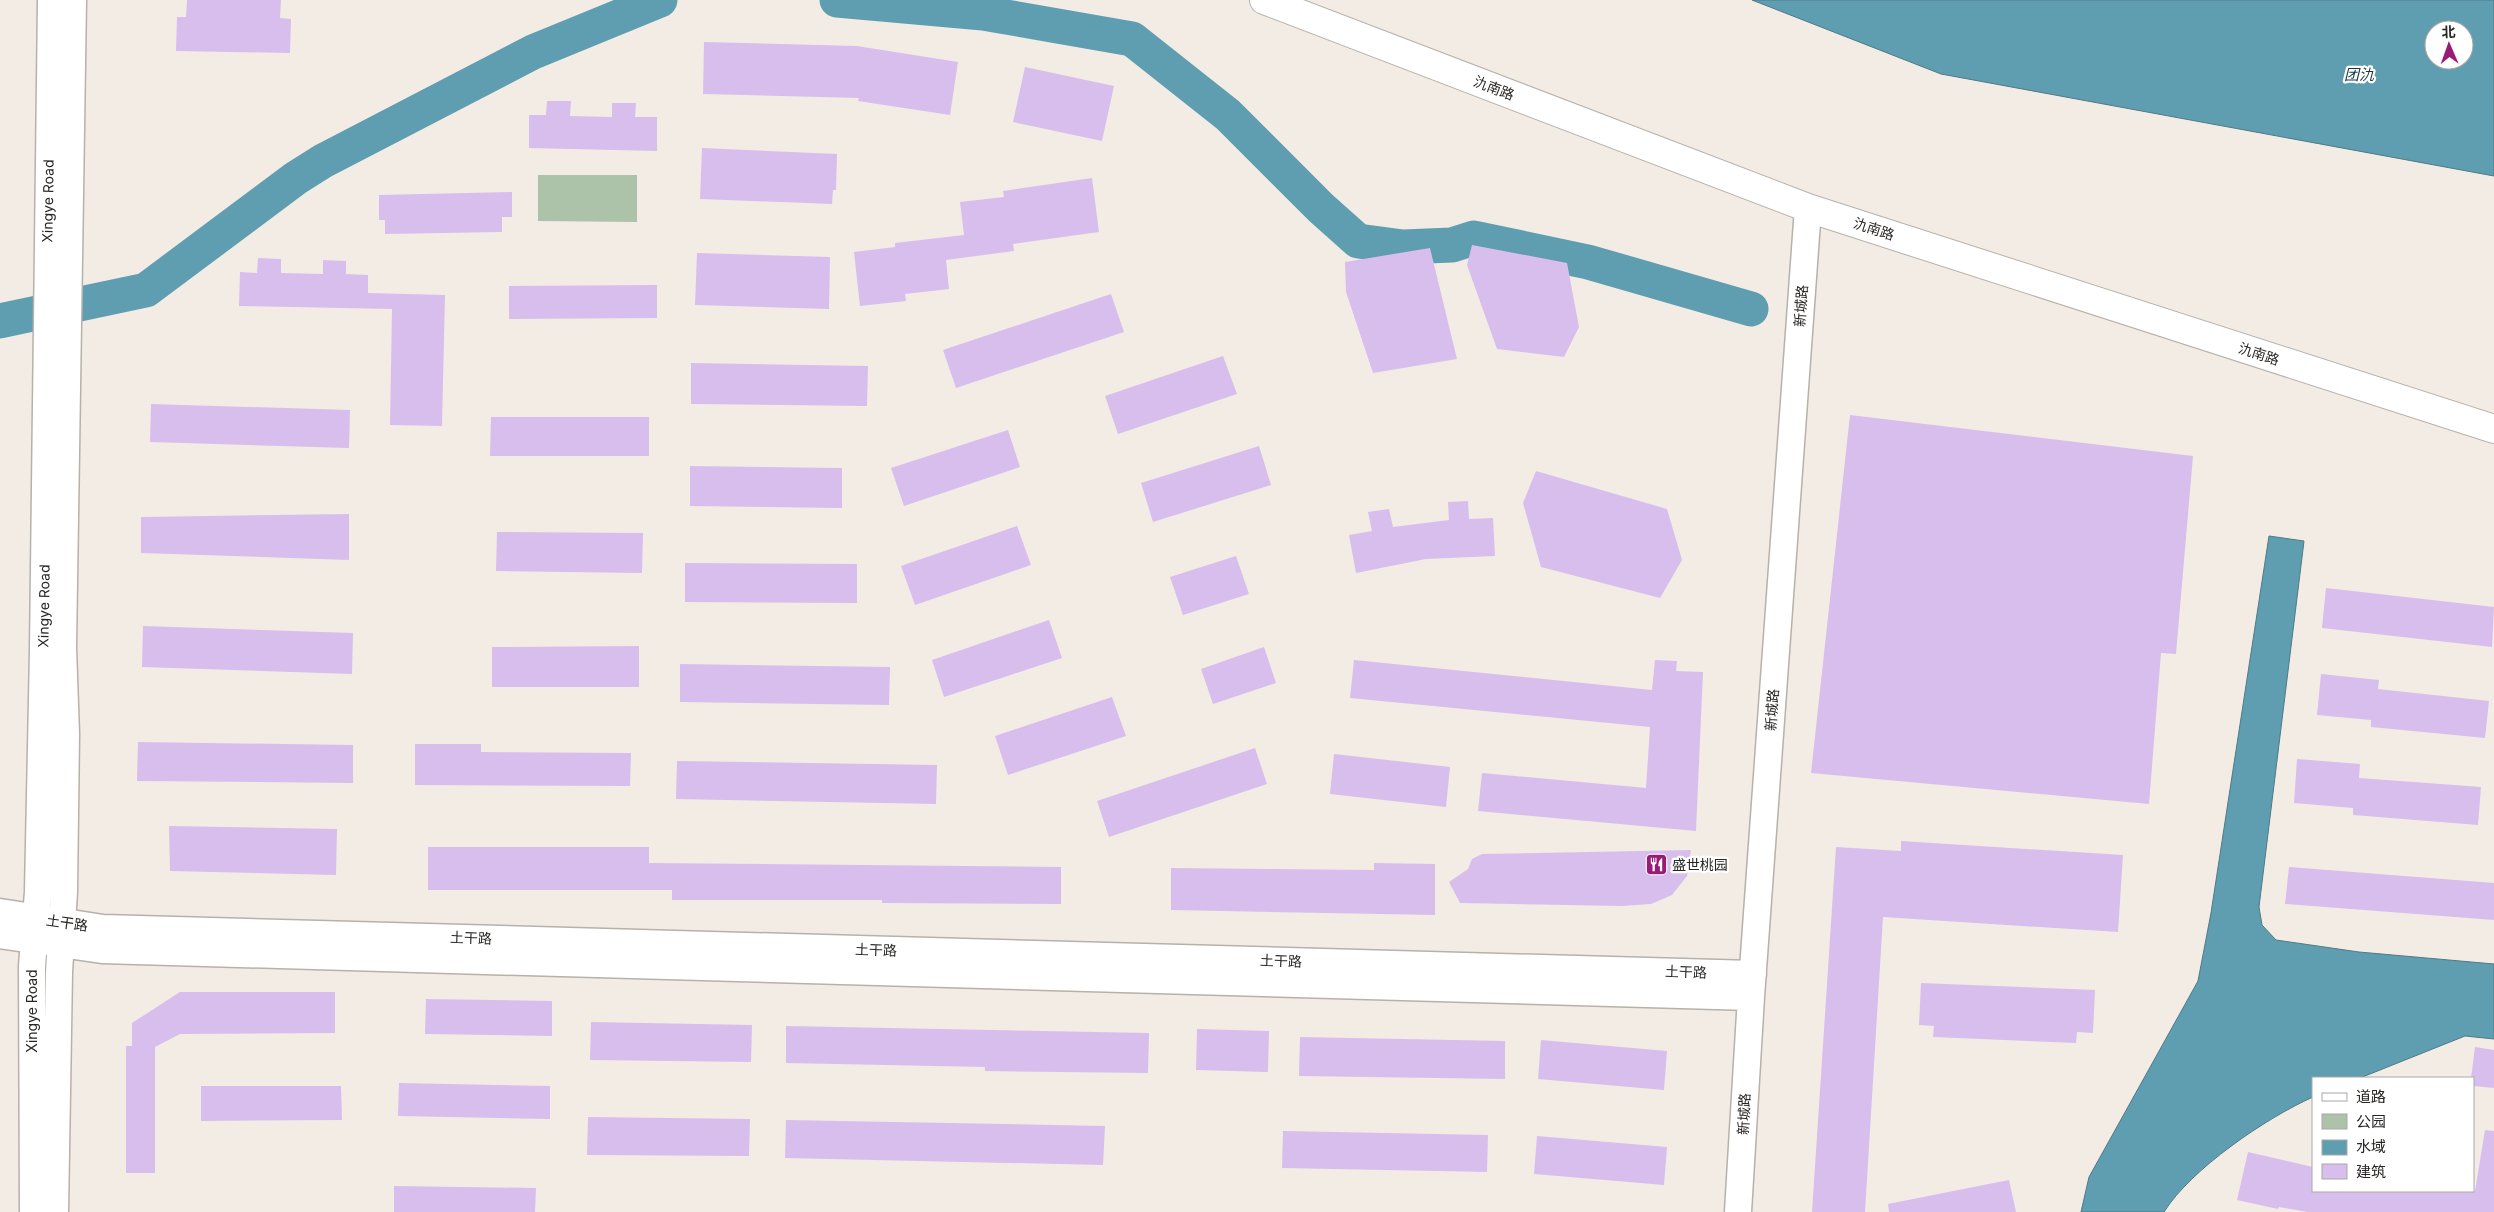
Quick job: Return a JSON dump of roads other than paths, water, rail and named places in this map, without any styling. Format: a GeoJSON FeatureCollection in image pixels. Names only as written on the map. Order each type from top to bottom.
{"type":"FeatureCollection","features":[{"type":"Feature","properties":{"kind":"main road","name":"氿南路"},"geometry":{"type":"LineString","coordinates":[[1264,0],[1808,208],[2494,430]]}},
{"type":"Feature","properties":{"kind":"street","name":"Xingye Road"},"geometry":{"type":"LineString","coordinates":[[33,1212],[34,930],[38,892],[43,669],[50,0]]}},
{"type":"Feature","properties":{"kind":"street","name":"Xingye Road"},"geometry":{"type":"LineString","coordinates":[[55,1212],[66,734],[63,647],[72,0]]}},
{"type":"Feature","properties":{"kind":"street","name":"新城路"},"geometry":{"type":"LineString","coordinates":[[1738,1212],[1752,986],[1808,208]]}},
{"type":"Feature","properties":{"kind":"street","name":"土干路"},"geometry":{"type":"LineString","coordinates":[[0,912],[34,930]]}},
{"type":"Feature","properties":{"kind":"street","name":"土干路"},"geometry":{"type":"LineString","coordinates":[[0,935],[34,930],[62,933],[123,928],[1752,986]]}},
{"type":"Feature","properties":{"kind":"water","name":"团氿"},"geometry":{"type":"Polygon","coordinates":[[[1752,0],[2494,0],[2494,176],[1941,74],[1752,0]]]}},
{"type":"Feature","properties":{"kind":"water"},"geometry":{"type":"Polygon","coordinates":[[[2269,536],[2304,541],[2259,907],[2262,925],[2276,940],[2359,952],[2494,964],[2494,1039],[2465,1036],[2362,1077],[2312,1077],[2312,1097],[2252,1131],[2231,1146],[2192,1179],[2164,1212],[2081,1212],[2089,1177],[2198,981],[2211,913],[2269,536]]]}},
{"type":"Feature","properties":{"kind":"waterway"},"geometry":{"type":"LineString","coordinates":[[0,321],[146,290],[296,178],[323,161],[533,52],[660,0]]}},
{"type":"Feature","properties":{"kind":"waterway"},"geometry":{"type":"LineString","coordinates":[[837,0],[983,13],[1132,39],[1228,115],[1321,208],[1358,241],[1403,247],[1452,245],[1474,238],[1588,262],[1751,309]]}},
{"type":"Feature","properties":{"kind":"place","name":"盛世桃园"},"geometry":{"type":"Point","coordinates":[1656,865]}}]}
